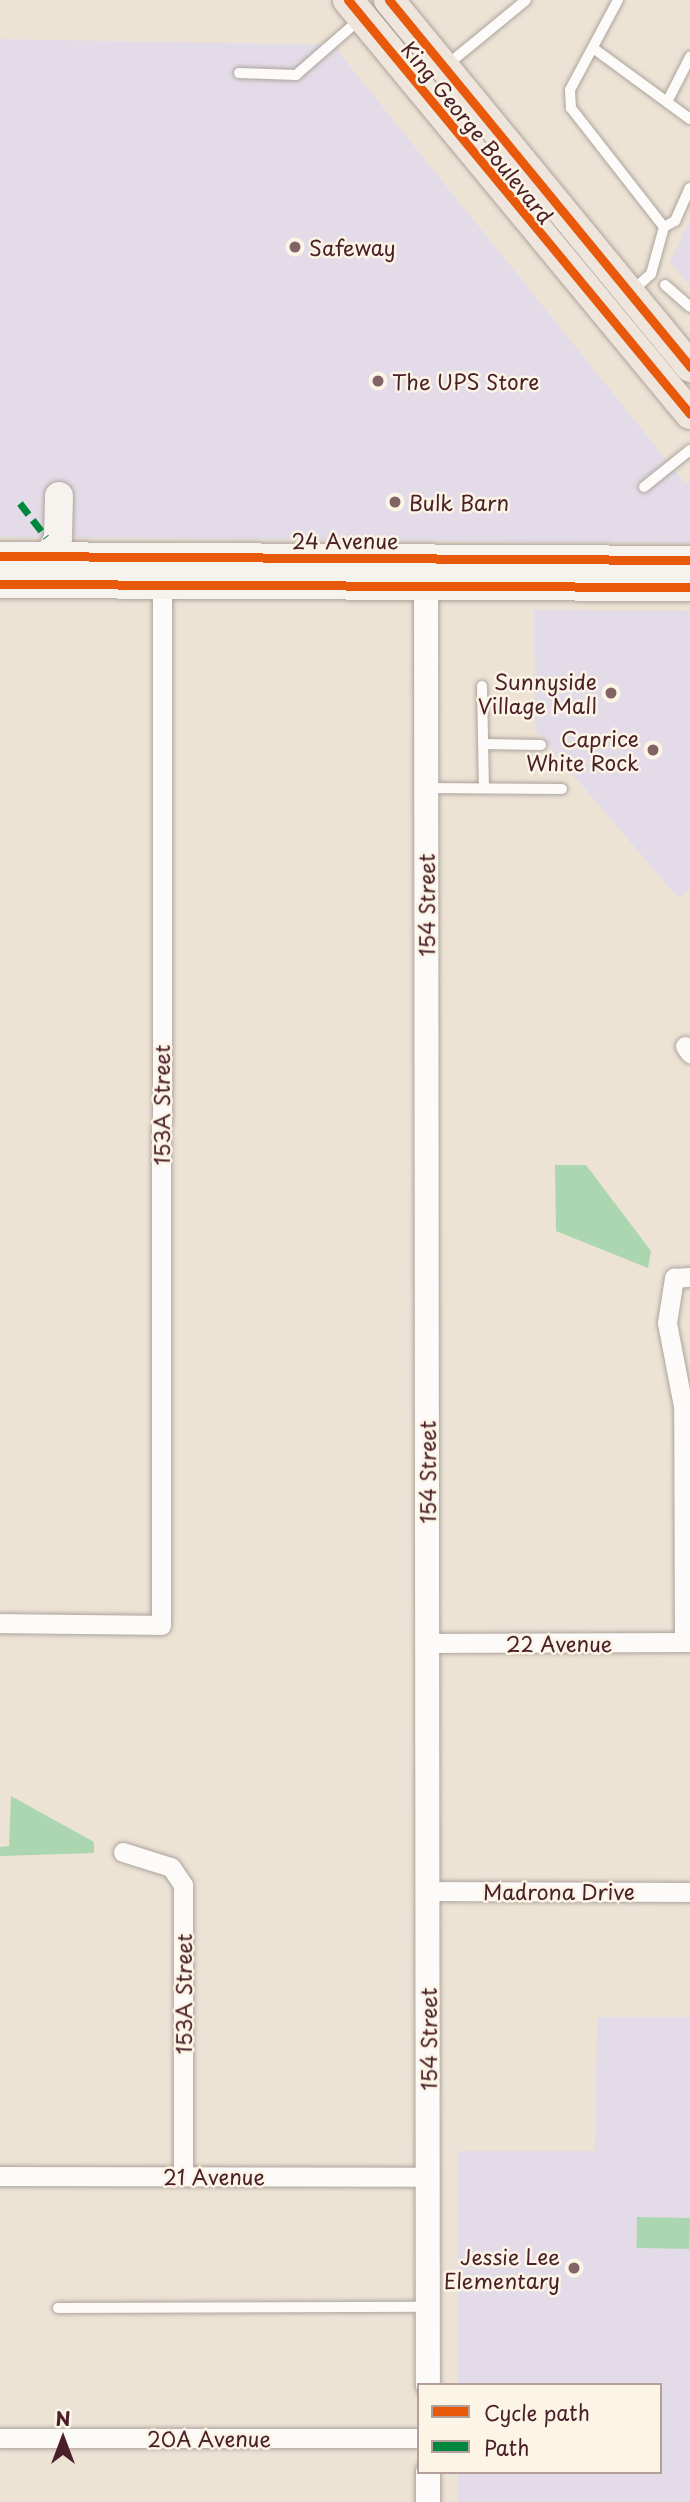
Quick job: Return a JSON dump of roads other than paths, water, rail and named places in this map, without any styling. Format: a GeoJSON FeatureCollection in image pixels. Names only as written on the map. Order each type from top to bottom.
{"type":"FeatureCollection","features":[{"type":"Feature","properties":{"kind":"main road","name":"King George Boulevard"},"geometry":{"type":"LineString","coordinates":[[389,0],[690,367]]}},
{"type":"Feature","properties":{"kind":"main road","name":"King George Boulevard"},"geometry":{"type":"LineString","coordinates":[[355,8],[690,414]]}},
{"type":"Feature","properties":{"kind":"main road"},"geometry":{"type":"LineString","coordinates":[[390,53],[441,91],[493,150],[513,151]]}},
{"type":"Feature","properties":{"kind":"main road"},"geometry":{"type":"LineString","coordinates":[[518,208],[566,242],[607,292],[621,304],[634,299]]}},
{"type":"Feature","properties":{"kind":"main road"},"geometry":{"type":"LineString","coordinates":[[0,576],[47,569],[53,556],[59,496],[80,534],[118,556]]}},
{"type":"Feature","properties":{"kind":"main road","name":"24 Avenue"},"geometry":{"type":"LineString","coordinates":[[0,556],[118,556],[690,587]]}},
{"type":"Feature","properties":{"kind":"main road","name":"24 Avenue"},"geometry":{"type":"LineString","coordinates":[[0,583],[162,584],[690,559]]}},
{"type":"Feature","properties":{"kind":"street","name":"154 Street"},"geometry":{"type":"LineString","coordinates":[[426,572],[428,2383]]}},
{"type":"Feature","properties":{"kind":"street","name":"153A Street"},"geometry":{"type":"LineString","coordinates":[[0,1623],[161,1625],[162,584]]}},
{"type":"Feature","properties":{"kind":"street"},"geometry":{"type":"LineString","coordinates":[[687,1642],[683,1406],[667,1322],[674,1278],[690,1277]]}},
{"type":"Feature","properties":{"kind":"street","name":"22 Avenue"},"geometry":{"type":"LineString","coordinates":[[427,1643],[687,1642]]}},
{"type":"Feature","properties":{"kind":"street","name":"153A Street"},"geometry":{"type":"LineString","coordinates":[[122,1852],[171,1867],[183,1885],[183,2175]]}},
{"type":"Feature","properties":{"kind":"street","name":"Madrona Drive"},"geometry":{"type":"LineString","coordinates":[[428,1891],[690,1892]]}},
{"type":"Feature","properties":{"kind":"street","name":"21 Avenue"},"geometry":{"type":"LineString","coordinates":[[0,2176],[428,2177]]}},
{"type":"Feature","properties":{"kind":"street","name":"20A Avenue"},"geometry":{"type":"LineString","coordinates":[[0,2438],[417,2438]]}},
{"type":"Feature","properties":{"kind":"street"},"geometry":{"type":"LineString","coordinates":[[428,2474],[428,2502]]}},
{"type":"Feature","properties":{"kind":"lane"},"geometry":{"type":"LineString","coordinates":[[444,68],[526,0]]}},
{"type":"Feature","properties":{"kind":"lane"},"geometry":{"type":"LineString","coordinates":[[618,0],[570,90],[571,108],[664,227]]}},
{"type":"Feature","properties":{"kind":"lane"},"geometry":{"type":"LineString","coordinates":[[239,73],[296,75],[355,8]]}},
{"type":"Feature","properties":{"kind":"lane"},"geometry":{"type":"LineString","coordinates":[[593,48],[690,119]]}},
{"type":"Feature","properties":{"kind":"lane"},"geometry":{"type":"LineString","coordinates":[[667,102],[690,57]]}},
{"type":"Feature","properties":{"kind":"lane"},"geometry":{"type":"LineString","coordinates":[[634,299],[651,274],[664,227],[676,221],[690,188]]}},
{"type":"Feature","properties":{"kind":"lane"},"geometry":{"type":"LineString","coordinates":[[665,285],[690,307]]}},
{"type":"Feature","properties":{"kind":"lane"},"geometry":{"type":"LineString","coordinates":[[643,487],[690,450]]}},
{"type":"Feature","properties":{"kind":"lane"},"geometry":{"type":"LineString","coordinates":[[482,686],[484,788]]}},
{"type":"Feature","properties":{"kind":"lane"},"geometry":{"type":"LineString","coordinates":[[483,744],[541,744]]}},
{"type":"Feature","properties":{"kind":"lane"},"geometry":{"type":"LineString","coordinates":[[426,788],[562,789]]}},
{"type":"Feature","properties":{"kind":"lane"},"geometry":{"type":"LineString","coordinates":[[58,2308],[428,2307]]}},
{"type":"Feature","properties":{"kind":"place","name":"Safeway"},"geometry":{"type":"Point","coordinates":[295,247]}},
{"type":"Feature","properties":{"kind":"place","name":"The UPS Store"},"geometry":{"type":"Point","coordinates":[378,381]}},
{"type":"Feature","properties":{"kind":"place","name":"Bulk Barn"},"geometry":{"type":"Point","coordinates":[395,502]}},
{"type":"Feature","properties":{"kind":"place","name":"Sunnyside Village Mall"},"geometry":{"type":"Point","coordinates":[611,693]}},
{"type":"Feature","properties":{"kind":"place","name":"Caprice White Rock"},"geometry":{"type":"Point","coordinates":[653,750]}},
{"type":"Feature","properties":{"kind":"place","name":"Jessie Lee Elementary"},"geometry":{"type":"Point","coordinates":[574,2268]}}]}
